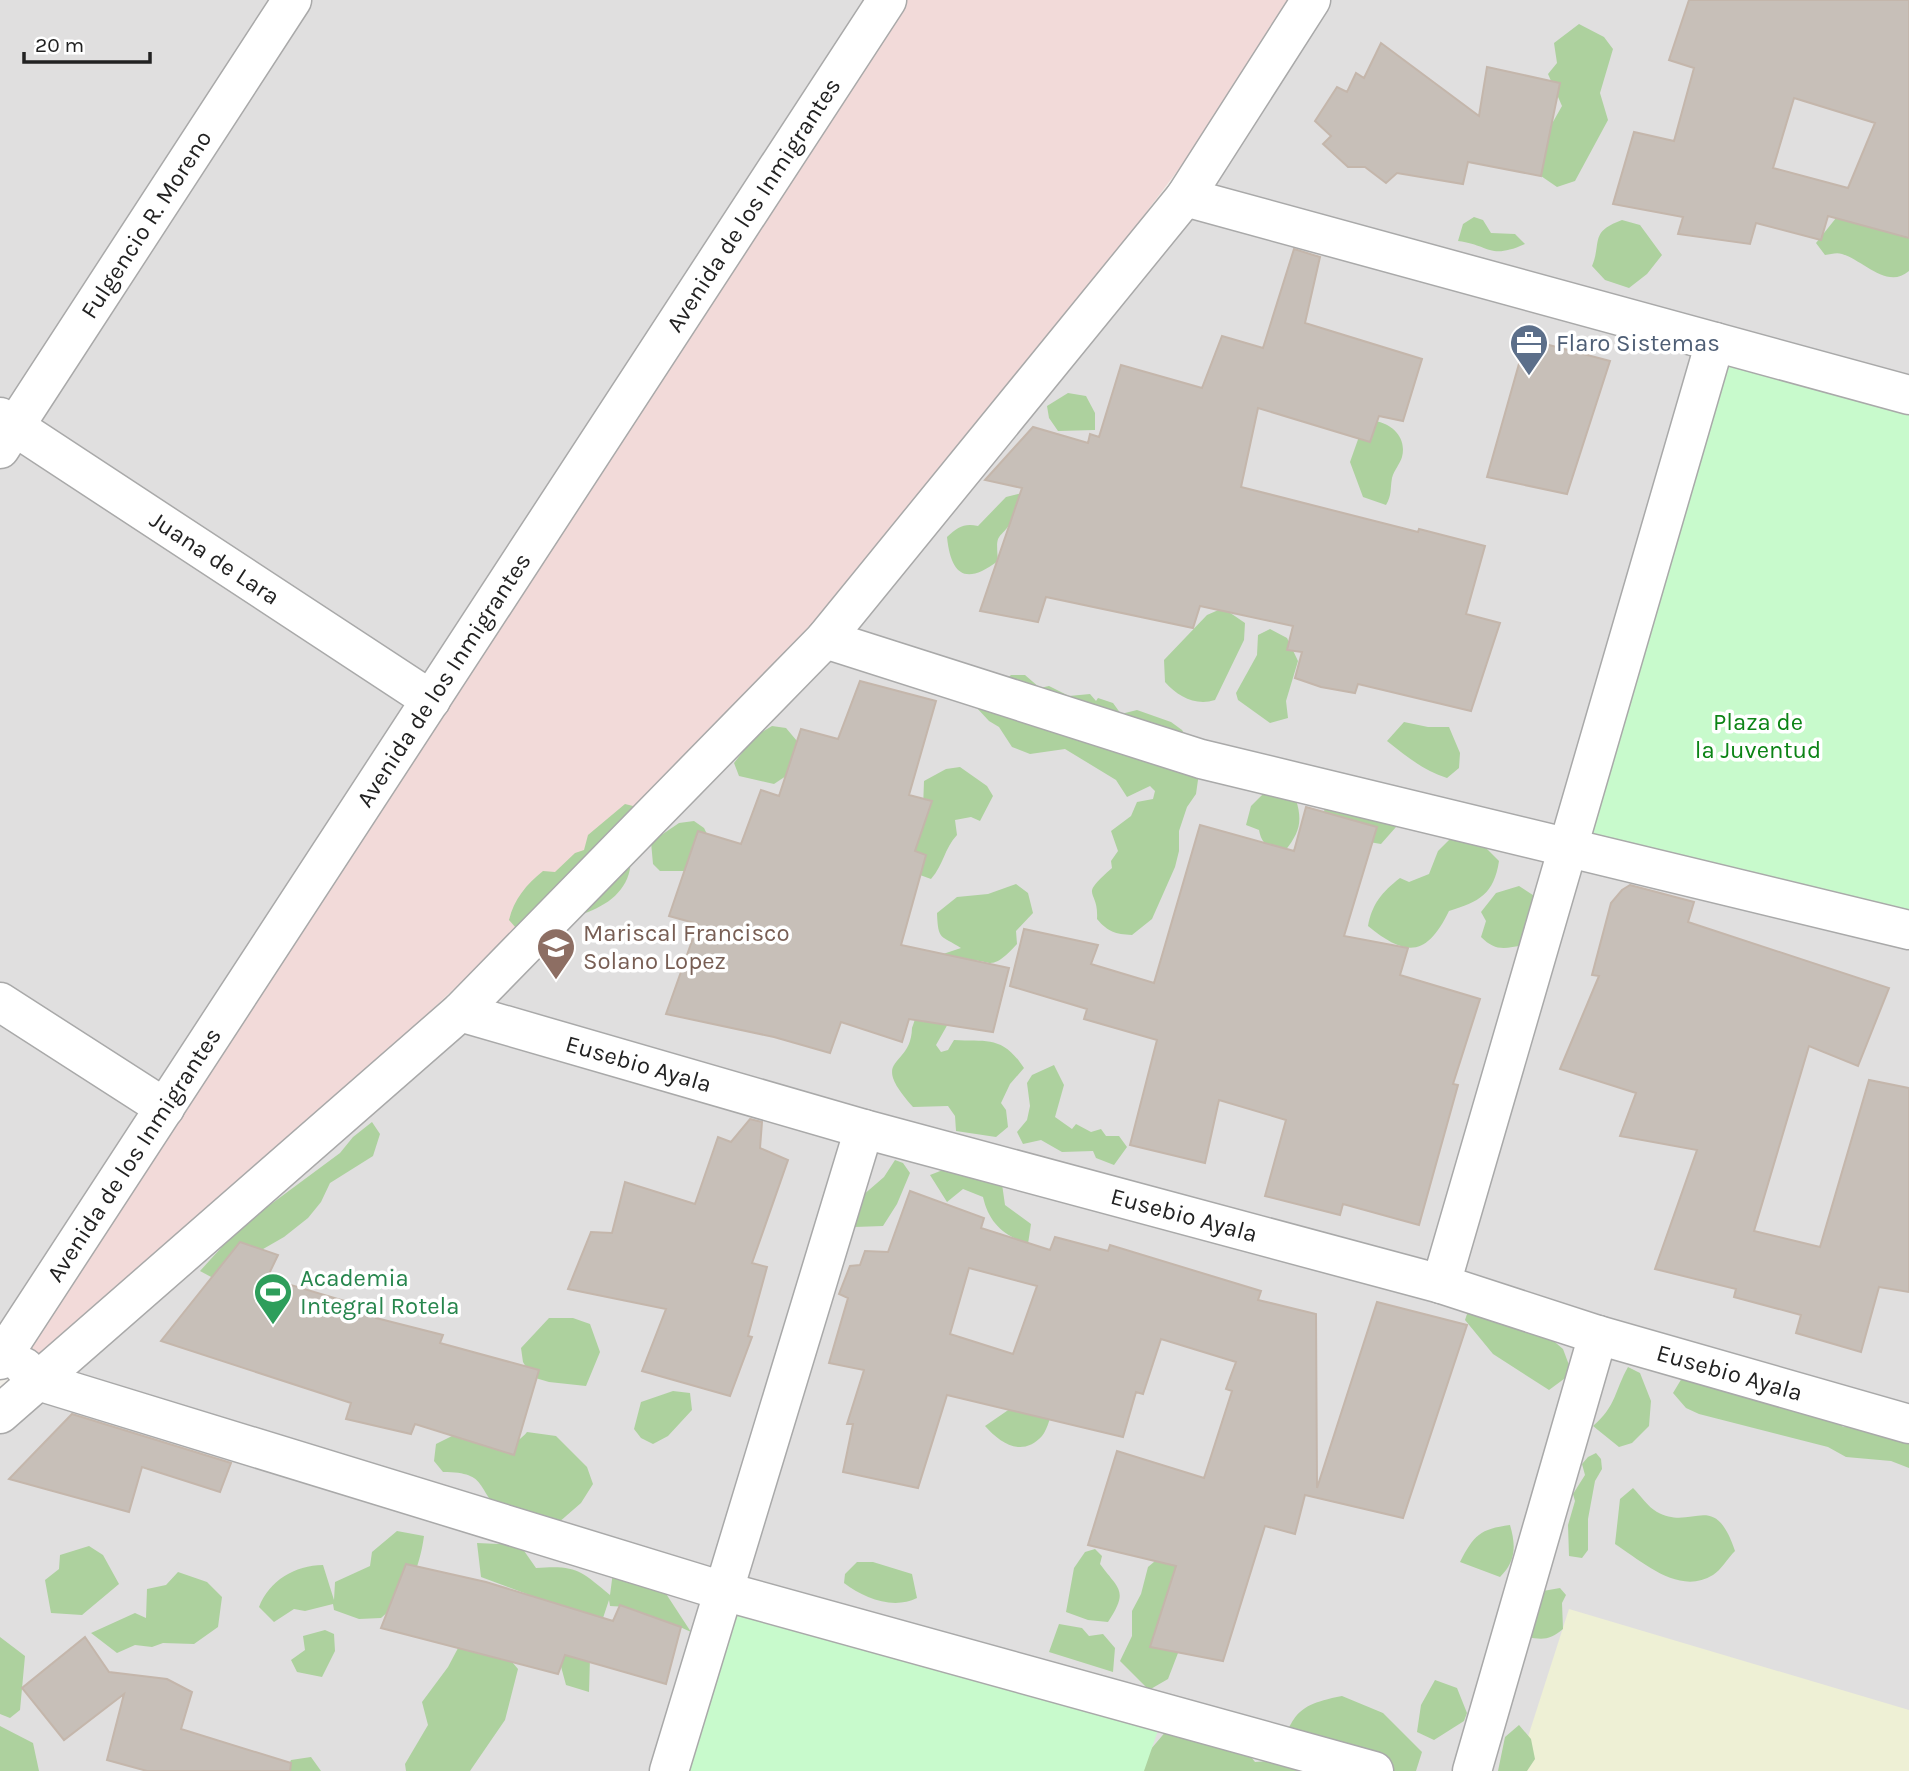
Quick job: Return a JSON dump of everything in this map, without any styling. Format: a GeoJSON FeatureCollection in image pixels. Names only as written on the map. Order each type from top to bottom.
{"type":"FeatureCollection","features":[{"type":"Feature","properties":{"kind":"street","name":"Fulgencio R. Moreno"},"geometry":{"type":"LineString","coordinates":[[5,431],[292,0]]}},
{"type":"Feature","properties":{"kind":"street","name":"Avenida de los Inmigrantes"},"geometry":{"type":"LineString","coordinates":[[4,1355],[887,0]]}},
{"type":"Feature","properties":{"kind":"street"},"geometry":{"type":"LineString","coordinates":[[0,1414],[460,1012],[825,639],[1185,197],[1311,0]]}},
{"type":"Feature","properties":{"kind":"street"},"geometry":{"type":"LineString","coordinates":[[1185,197],[1909,396]]}},
{"type":"Feature","properties":{"kind":"street"},"geometry":{"type":"LineString","coordinates":[[1441,1284],[1715,342]]}},
{"type":"Feature","properties":{"kind":"street","name":"Juana de Lara"},"geometry":{"type":"LineString","coordinates":[[5,431],[431,700]]}},
{"type":"Feature","properties":{"kind":"street"},"geometry":{"type":"LineString","coordinates":[[825,639],[1201,759],[1909,930]]}},
{"type":"Feature","properties":{"kind":"street"},"geometry":{"type":"LineString","coordinates":[[0,1002],[164,1108]]}},
{"type":"Feature","properties":{"kind":"street","name":"Eusebio Ayala"},"geometry":{"type":"LineString","coordinates":[[460,1012],[864,1129],[1441,1284],[1598,1335],[1909,1424]]}},
{"type":"Feature","properties":{"kind":"street"},"geometry":{"type":"LineString","coordinates":[[669,1771],[864,1129]]}},
{"type":"Feature","properties":{"kind":"street"},"geometry":{"type":"LineString","coordinates":[[1472,1771],[1598,1335]]}},
{"type":"Feature","properties":{"kind":"street"},"geometry":{"type":"LineString","coordinates":[[4,1355],[38,1381],[723,1591],[1374,1771]]}},
{"type":"Feature","properties":{"kind":"shaded area"},"geometry":{"type":"Polygon","coordinates":[[[0,0],[887,0],[0,1360],[0,0]]]}},
{"type":"Feature","properties":{"kind":"shaded area"},"geometry":{"type":"Polygon","coordinates":[[[887,0],[1306,0],[825,639],[38,1381],[7,1349],[887,0]]]}},
{"type":"Feature","properties":{"kind":"shaded area"},"geometry":{"type":"Polygon","coordinates":[[[1311,0],[1909,0],[1909,1771],[0,1771],[0,1419],[460,1012],[1185,197],[1311,0]]]}},
{"type":"Feature","properties":{"kind":"green space"},"geometry":{"type":"Polygon","coordinates":[[[1579,24],[1604,37],[1613,49],[1600,93],[1608,120],[1575,181],[1557,187],[1541,176],[1537,150],[1562,106],[1548,74],[1557,63],[1554,43],[1579,24]]]}},
{"type":"Feature","properties":{"kind":"green space"},"geometry":{"type":"Polygon","coordinates":[[[1474,217],[1483,220],[1491,233],[1515,234],[1525,244],[1496,251],[1458,241],[1463,224],[1474,217]]]}},
{"type":"Feature","properties":{"kind":"green space"},"geometry":{"type":"Polygon","coordinates":[[[1836,218],[1865,226],[1879,222],[1886,232],[1901,231],[1909,236],[1909,271],[1901,276],[1884,276],[1842,254],[1825,255],[1816,243],[1836,218]]]}},
{"type":"Feature","properties":{"kind":"green space"},"geometry":{"type":"Polygon","coordinates":[[[1622,220],[1640,225],[1662,255],[1647,274],[1629,288],[1605,280],[1592,266],[1601,233],[1622,220]]]}},
{"type":"Feature","properties":{"kind":"green space","name":"Plaza de la Juventud"},"geometry":{"type":"Polygon","coordinates":[[[1715,342],[1909,395],[1909,930],[1568,847],[1715,342]]]}},
{"type":"Feature","properties":{"kind":"green space"},"geometry":{"type":"Polygon","coordinates":[[[1068,393],[1086,396],[1095,413],[1095,430],[1058,431],[1049,418],[1047,406],[1068,393]]]}},
{"type":"Feature","properties":{"kind":"green space"},"geometry":{"type":"Polygon","coordinates":[[[1375,421],[1387,425],[1397,433],[1403,450],[1393,475],[1386,505],[1363,497],[1350,462],[1361,431],[1375,421]]]}},
{"type":"Feature","properties":{"kind":"green space"},"geometry":{"type":"Polygon","coordinates":[[[1022,493],[1012,520],[999,537],[998,561],[977,573],[962,573],[952,561],[947,537],[961,527],[978,526],[1006,497],[1022,493]]]}},
{"type":"Feature","properties":{"kind":"green space"},"geometry":{"type":"Polygon","coordinates":[[[1223,608],[1245,623],[1244,640],[1215,700],[1201,702],[1188,699],[1165,682],[1164,660],[1207,615],[1223,608]]]}},
{"type":"Feature","properties":{"kind":"green space"},"geometry":{"type":"Polygon","coordinates":[[[1270,629],[1287,638],[1298,661],[1286,701],[1288,718],[1270,723],[1238,700],[1236,693],[1257,655],[1258,635],[1270,629]]]}},
{"type":"Feature","properties":{"kind":"green space"},"geometry":{"type":"Polygon","coordinates":[[[1011,675],[1025,675],[1040,688],[1049,686],[1069,696],[1090,694],[1096,701],[1098,698],[1113,703],[1121,714],[1137,710],[1171,722],[1182,730],[1201,759],[1196,794],[1187,807],[1179,831],[1179,851],[1175,867],[1152,919],[1132,935],[1112,931],[1097,919],[1092,889],[1112,868],[1111,861],[1118,851],[1111,831],[1131,816],[1137,802],[1153,799],[1155,791],[1150,786],[1127,797],[1116,780],[1065,749],[1030,754],[1012,747],[999,727],[976,707],[1011,675]]]}},
{"type":"Feature","properties":{"kind":"green space"},"geometry":{"type":"Polygon","coordinates":[[[1404,722],[1428,727],[1449,727],[1460,753],[1459,768],[1447,778],[1438,775],[1387,741],[1404,722]]]}},
{"type":"Feature","properties":{"kind":"green space"},"geometry":{"type":"Polygon","coordinates":[[[772,726],[786,728],[797,741],[801,754],[786,776],[774,784],[739,776],[734,763],[755,736],[772,726]]]}},
{"type":"Feature","properties":{"kind":"green space"},"geometry":{"type":"Polygon","coordinates":[[[960,767],[987,786],[993,796],[980,821],[971,817],[955,820],[957,835],[931,879],[920,875],[908,840],[923,809],[924,781],[946,769],[960,767]]]}},
{"type":"Feature","properties":{"kind":"green space"},"geometry":{"type":"Polygon","coordinates":[[[1266,791],[1296,800],[1298,827],[1294,839],[1285,851],[1267,845],[1259,830],[1246,825],[1251,806],[1266,791]]]}},
{"type":"Feature","properties":{"kind":"green space"},"geometry":{"type":"Polygon","coordinates":[[[625,804],[633,806],[630,826],[631,860],[627,878],[618,893],[605,904],[588,912],[516,928],[509,920],[517,899],[526,887],[543,871],[555,872],[575,853],[584,850],[588,835],[625,804]]]}},
{"type":"Feature","properties":{"kind":"green space"},"geometry":{"type":"Polygon","coordinates":[[[1324,808],[1395,809],[1396,827],[1381,844],[1369,842],[1325,820],[1324,808]]]}},
{"type":"Feature","properties":{"kind":"green space"},"geometry":{"type":"Polygon","coordinates":[[[694,821],[704,828],[710,840],[691,871],[660,871],[653,864],[651,842],[679,823],[694,821]]]}},
{"type":"Feature","properties":{"kind":"green space"},"geometry":{"type":"Polygon","coordinates":[[[1451,838],[1483,845],[1499,861],[1489,889],[1477,900],[1449,911],[1433,937],[1415,947],[1394,943],[1368,926],[1372,911],[1383,894],[1400,878],[1409,882],[1429,874],[1438,851],[1451,838]]]}},
{"type":"Feature","properties":{"kind":"green space"},"geometry":{"type":"Polygon","coordinates":[[[1016,884],[1028,893],[1033,913],[1016,931],[1017,944],[999,960],[993,963],[976,960],[956,964],[949,1022],[936,1045],[941,1052],[948,1050],[954,1040],[993,1042],[1008,1050],[1024,1068],[1010,1084],[1001,1103],[1006,1110],[1008,1127],[996,1137],[956,1131],[955,1116],[948,1106],[913,1107],[893,1079],[892,1070],[910,1041],[937,956],[961,948],[942,936],[938,928],[937,913],[957,897],[988,894],[1016,884]]]}},
{"type":"Feature","properties":{"kind":"green space"},"geometry":{"type":"Polygon","coordinates":[[[1519,886],[1539,899],[1523,945],[1495,947],[1481,937],[1486,921],[1481,912],[1496,893],[1519,886]]]}},
{"type":"Feature","properties":{"kind":"green space"},"geometry":{"type":"Polygon","coordinates":[[[1054,1065],[1064,1085],[1055,1117],[1072,1129],[1076,1124],[1091,1132],[1101,1129],[1106,1136],[1119,1136],[1127,1147],[1114,1165],[1096,1158],[1093,1151],[1062,1152],[1041,1140],[1023,1144],[1017,1132],[1027,1120],[1030,1106],[1027,1083],[1032,1075],[1054,1065]]]}},
{"type":"Feature","properties":{"kind":"green space"},"geometry":{"type":"Polygon","coordinates":[[[372,1122],[380,1134],[373,1156],[330,1183],[321,1202],[308,1218],[284,1237],[213,1278],[200,1271],[239,1228],[340,1153],[353,1137],[372,1122]]]}},
{"type":"Feature","properties":{"kind":"green space"},"geometry":{"type":"Polygon","coordinates":[[[895,1160],[903,1163],[910,1173],[897,1204],[883,1226],[854,1227],[862,1196],[884,1177],[895,1160]]]}},
{"type":"Feature","properties":{"kind":"green space"},"geometry":{"type":"Polygon","coordinates":[[[953,1166],[1002,1184],[1005,1205],[1031,1224],[1028,1244],[1011,1237],[998,1227],[989,1214],[983,1197],[963,1189],[947,1202],[930,1175],[953,1166]]]}},
{"type":"Feature","properties":{"kind":"green space"},"geometry":{"type":"Polygon","coordinates":[[[1470,1305],[1516,1309],[1563,1349],[1572,1373],[1549,1390],[1493,1354],[1465,1320],[1470,1305]]]}},
{"type":"Feature","properties":{"kind":"green space"},"geometry":{"type":"Polygon","coordinates":[[[549,1318],[573,1318],[590,1324],[600,1352],[586,1386],[549,1382],[532,1377],[523,1362],[521,1348],[549,1318]]]}},
{"type":"Feature","properties":{"kind":"green space"},"geometry":{"type":"Polygon","coordinates":[[[1628,1367],[1640,1373],[1651,1401],[1649,1426],[1632,1443],[1619,1447],[1593,1426],[1611,1405],[1628,1367]]]}},
{"type":"Feature","properties":{"kind":"green space"},"geometry":{"type":"Polygon","coordinates":[[[1682,1378],[1833,1415],[1843,1427],[1855,1425],[1909,1440],[1909,1468],[1891,1461],[1846,1457],[1828,1447],[1699,1414],[1686,1408],[1673,1393],[1682,1378]]]}},
{"type":"Feature","properties":{"kind":"green space"},"geometry":{"type":"Polygon","coordinates":[[[673,1391],[690,1393],[692,1410],[668,1436],[653,1444],[641,1438],[634,1429],[641,1402],[673,1391]]]}},
{"type":"Feature","properties":{"kind":"green space"},"geometry":{"type":"Polygon","coordinates":[[[1017,1404],[1055,1404],[1042,1436],[1027,1446],[1012,1446],[997,1438],[985,1426],[1017,1404]]]}},
{"type":"Feature","properties":{"kind":"green space"},"geometry":{"type":"Polygon","coordinates":[[[527,1432],[556,1436],[587,1467],[593,1484],[581,1503],[558,1523],[522,1518],[504,1512],[475,1479],[469,1475],[443,1472],[434,1461],[436,1444],[452,1436],[501,1446],[511,1444],[527,1432]]]}},
{"type":"Feature","properties":{"kind":"green space"},"geometry":{"type":"Polygon","coordinates":[[[1596,1453],[1601,1459],[1602,1469],[1595,1481],[1588,1519],[1588,1550],[1582,1558],[1569,1556],[1568,1525],[1575,1501],[1573,1494],[1585,1475],[1582,1464],[1596,1453]]]}},
{"type":"Feature","properties":{"kind":"green space"},"geometry":{"type":"Polygon","coordinates":[[[1633,1488],[1657,1512],[1670,1517],[1711,1516],[1719,1521],[1727,1532],[1735,1551],[1716,1573],[1700,1580],[1687,1582],[1674,1579],[1649,1567],[1615,1544],[1620,1499],[1633,1488]]]}},
{"type":"Feature","properties":{"kind":"green space"},"geometry":{"type":"Polygon","coordinates":[[[1510,1525],[1513,1540],[1512,1559],[1500,1577],[1460,1562],[1479,1535],[1510,1525]]]}},
{"type":"Feature","properties":{"kind":"green space"},"geometry":{"type":"Polygon","coordinates":[[[397,1531],[424,1536],[422,1549],[411,1582],[381,1618],[359,1619],[334,1610],[333,1604],[305,1611],[294,1609],[274,1622],[259,1607],[269,1589],[284,1576],[303,1568],[323,1565],[334,1600],[335,1582],[370,1566],[372,1552],[397,1531]]]}},
{"type":"Feature","properties":{"kind":"green space"},"geometry":{"type":"Polygon","coordinates":[[[477,1543],[520,1545],[536,1568],[560,1567],[577,1571],[610,1595],[613,1572],[659,1583],[691,1632],[669,1622],[649,1628],[627,1607],[610,1606],[609,1600],[590,1657],[589,1692],[566,1685],[543,1600],[481,1577],[477,1543]]]}},
{"type":"Feature","properties":{"kind":"green space"},"geometry":{"type":"Polygon","coordinates":[[[89,1546],[103,1555],[119,1584],[82,1615],[51,1613],[45,1580],[59,1569],[60,1555],[89,1546]]]}},
{"type":"Feature","properties":{"kind":"green space"},"geometry":{"type":"Polygon","coordinates":[[[1095,1549],[1102,1556],[1100,1564],[1116,1585],[1120,1596],[1108,1622],[1088,1620],[1066,1612],[1074,1568],[1085,1552],[1095,1549]]]}},
{"type":"Feature","properties":{"kind":"green space"},"geometry":{"type":"Polygon","coordinates":[[[1161,1556],[1181,1563],[1176,1591],[1178,1653],[1168,1679],[1149,1690],[1120,1661],[1132,1636],[1132,1611],[1141,1594],[1148,1567],[1161,1556]]]}},
{"type":"Feature","properties":{"kind":"green space"},"geometry":{"type":"Polygon","coordinates":[[[857,1562],[873,1562],[912,1574],[917,1598],[898,1603],[879,1601],[852,1588],[844,1583],[845,1574],[857,1562]]]}},
{"type":"Feature","properties":{"kind":"green space"},"geometry":{"type":"Polygon","coordinates":[[[178,1572],[207,1582],[222,1597],[218,1627],[194,1644],[163,1643],[152,1647],[135,1645],[117,1653],[91,1633],[135,1613],[146,1618],[147,1589],[166,1585],[178,1572]]]}},
{"type":"Feature","properties":{"kind":"green space"},"geometry":{"type":"Polygon","coordinates":[[[1560,1588],[1566,1595],[1562,1603],[1563,1629],[1546,1638],[1527,1637],[1543,1591],[1560,1588]]]}},
{"type":"Feature","properties":{"kind":"green space"},"geometry":{"type":"Polygon","coordinates":[[[723,1591],[1164,1713],[1144,1771],[669,1771],[723,1591]]]}},
{"type":"Feature","properties":{"kind":"green space"},"geometry":{"type":"Polygon","coordinates":[[[1569,1609],[1909,1710],[1909,1771],[1517,1771],[1569,1609]]]}},
{"type":"Feature","properties":{"kind":"green space"},"geometry":{"type":"Polygon","coordinates":[[[1059,1624],[1082,1628],[1089,1636],[1103,1634],[1115,1648],[1113,1672],[1049,1652],[1059,1624]]]}},
{"type":"Feature","properties":{"kind":"green space"},"geometry":{"type":"Polygon","coordinates":[[[325,1630],[334,1634],[335,1651],[322,1677],[297,1672],[291,1660],[305,1650],[303,1636],[325,1630]]]}},
{"type":"Feature","properties":{"kind":"green space"},"geometry":{"type":"Polygon","coordinates":[[[466,1633],[506,1655],[518,1669],[505,1720],[470,1771],[406,1771],[405,1764],[428,1725],[422,1702],[448,1667],[466,1633]]]}},
{"type":"Feature","properties":{"kind":"green space"},"geometry":{"type":"Polygon","coordinates":[[[0,1637],[25,1656],[20,1710],[10,1718],[0,1714],[0,1637]]]}},
{"type":"Feature","properties":{"kind":"green space"},"geometry":{"type":"Polygon","coordinates":[[[1435,1680],[1457,1688],[1467,1713],[1464,1721],[1434,1740],[1417,1732],[1421,1705],[1435,1680]]]}},
{"type":"Feature","properties":{"kind":"green space"},"geometry":{"type":"Polygon","coordinates":[[[1342,1696],[1383,1713],[1422,1752],[1416,1771],[1074,1771],[1151,1749],[1167,1730],[1237,1739],[1255,1762],[1269,1761],[1301,1711],[1323,1700],[1342,1696]]]}},
{"type":"Feature","properties":{"kind":"green space"},"geometry":{"type":"Polygon","coordinates":[[[1519,1725],[1531,1739],[1535,1759],[1527,1771],[1498,1771],[1505,1737],[1519,1725]]]}},
{"type":"Feature","properties":{"kind":"green space"},"geometry":{"type":"Polygon","coordinates":[[[0,1726],[33,1743],[39,1771],[0,1771],[0,1726]]]}},
{"type":"Feature","properties":{"kind":"green space"},"geometry":{"type":"Polygon","coordinates":[[[311,1757],[321,1771],[286,1771],[291,1760],[311,1757]]]}},
{"type":"Feature","properties":{"kind":"building"},"geometry":{"type":"Polygon","coordinates":[[[1689,0],[1909,0],[1909,238],[1828,216],[1821,240],[1756,223],[1750,244],[1678,234],[1683,217],[1613,204],[1634,132],[1674,141],[1694,68],[1669,60],[1689,0]],[[1794,98],[1773,168],[1848,188],[1875,123],[1794,98]]]}},
{"type":"Feature","properties":{"kind":"building"},"geometry":{"type":"Polygon","coordinates":[[[1381,43],[1479,116],[1487,67],[1560,83],[1541,176],[1468,162],[1463,184],[1397,173],[1386,183],[1365,167],[1348,167],[1323,144],[1331,136],[1315,121],[1337,87],[1347,92],[1356,73],[1364,78],[1381,43]]]}},
{"type":"Feature","properties":{"kind":"building"},"geometry":{"type":"Polygon","coordinates":[[[1294,249],[1320,257],[1305,323],[1422,359],[1403,421],[1379,416],[1370,442],[1258,408],[1241,487],[1418,532],[1419,529],[1485,546],[1466,614],[1500,623],[1471,711],[1358,684],[1355,693],[1321,687],[1295,678],[1302,652],[1287,650],[1293,626],[1200,606],[1193,628],[1046,597],[1038,622],[980,611],[1022,488],[985,480],[1033,427],[1088,443],[1090,434],[1099,437],[1121,365],[1202,388],[1222,336],[1263,348],[1294,249]]]}},
{"type":"Feature","properties":{"kind":"building"},"geometry":{"type":"Polygon","coordinates":[[[1526,339],[1610,361],[1567,494],[1487,477],[1526,339]]]}},
{"type":"Feature","properties":{"kind":"building"},"geometry":{"type":"Polygon","coordinates":[[[860,681],[936,701],[909,795],[932,801],[915,851],[926,855],[901,945],[1009,968],[993,1032],[909,1019],[902,1042],[841,1022],[830,1053],[774,1037],[666,1014],[698,924],[669,916],[698,831],[741,844],[761,790],[779,796],[801,729],[838,739],[860,681]]]}},
{"type":"Feature","properties":{"kind":"building"},"geometry":{"type":"Polygon","coordinates":[[[1306,807],[1377,827],[1344,936],[1408,948],[1400,975],[1480,999],[1453,1084],[1458,1085],[1419,1225],[1343,1204],[1340,1215],[1265,1196],[1286,1120],[1219,1100],[1205,1163],[1130,1145],[1157,1040],[1084,1019],[1087,1009],[1010,986],[1024,929],[1098,945],[1091,964],[1154,983],[1200,825],[1294,851],[1306,807]]]}},
{"type":"Feature","properties":{"kind":"building"},"geometry":{"type":"Polygon","coordinates":[[[1630,885],[1694,902],[1688,922],[1889,988],[1858,1066],[1809,1046],[1754,1231],[1820,1247],[1869,1080],[1909,1088],[1909,1292],[1879,1287],[1861,1352],[1796,1333],[1801,1315],[1734,1297],[1736,1289],[1655,1269],[1697,1150],[1620,1136],[1636,1093],[1560,1069],[1599,976],[1592,975],[1611,903],[1630,885]]]}},
{"type":"Feature","properties":{"kind":"building"},"geometry":{"type":"Polygon","coordinates":[[[750,1119],[762,1122],[760,1148],[788,1160],[752,1263],[767,1267],[748,1336],[752,1337],[730,1396],[642,1371],[666,1309],[568,1289],[591,1232],[612,1233],[625,1182],[695,1204],[718,1137],[731,1142],[750,1119]]]}},
{"type":"Feature","properties":{"kind":"building"},"geometry":{"type":"Polygon","coordinates":[[[910,1191],[984,1218],[981,1228],[1050,1250],[1055,1237],[1108,1251],[1110,1245],[1261,1291],[1258,1300],[1316,1314],[1317,1488],[1377,1302],[1467,1325],[1403,1518],[1305,1495],[1295,1534],[1265,1526],[1223,1661],[1150,1647],[1176,1566],[1088,1545],[1117,1451],[1204,1478],[1232,1391],[1226,1389],[1236,1362],[1161,1339],[1143,1394],[1136,1392],[1123,1437],[947,1395],[918,1488],[843,1472],[853,1424],[847,1424],[864,1370],[829,1363],[848,1298],[839,1294],[850,1266],[860,1265],[865,1251],[888,1252],[910,1191]],[[969,1268],[950,1334],[1013,1354],[1037,1286],[969,1268]]]}},
{"type":"Feature","properties":{"kind":"building"},"geometry":{"type":"Polygon","coordinates":[[[240,1242],[278,1255],[267,1278],[378,1311],[376,1318],[443,1335],[440,1343],[539,1370],[514,1455],[415,1424],[411,1434],[346,1419],[351,1403],[161,1341],[240,1242]]]}},
{"type":"Feature","properties":{"kind":"building"},"geometry":{"type":"Polygon","coordinates":[[[72,1414],[231,1463],[220,1492],[142,1467],[129,1512],[9,1479],[72,1414]]]}},
{"type":"Feature","properties":{"kind":"building"},"geometry":{"type":"Polygon","coordinates":[[[406,1564],[486,1582],[613,1621],[620,1605],[681,1627],[666,1684],[565,1655],[558,1674],[381,1628],[406,1564]]]}},
{"type":"Feature","properties":{"kind":"building"},"geometry":{"type":"Polygon","coordinates":[[[85,1637],[109,1672],[167,1679],[192,1692],[181,1729],[291,1763],[290,1771],[147,1771],[107,1760],[124,1694],[64,1740],[22,1688],[85,1637]]]}},
{"type":"Feature","properties":{"kind":"place","name":"Flaro Sistemas"},"geometry":{"type":"Point","coordinates":[1529,377]}},
{"type":"Feature","properties":{"kind":"place","name":"Mariscal Francisco Solano Lopez"},"geometry":{"type":"Point","coordinates":[556,981]}},
{"type":"Feature","properties":{"kind":"place","name":"Academia Integral Rotela"},"geometry":{"type":"Point","coordinates":[273,1326]}}]}
